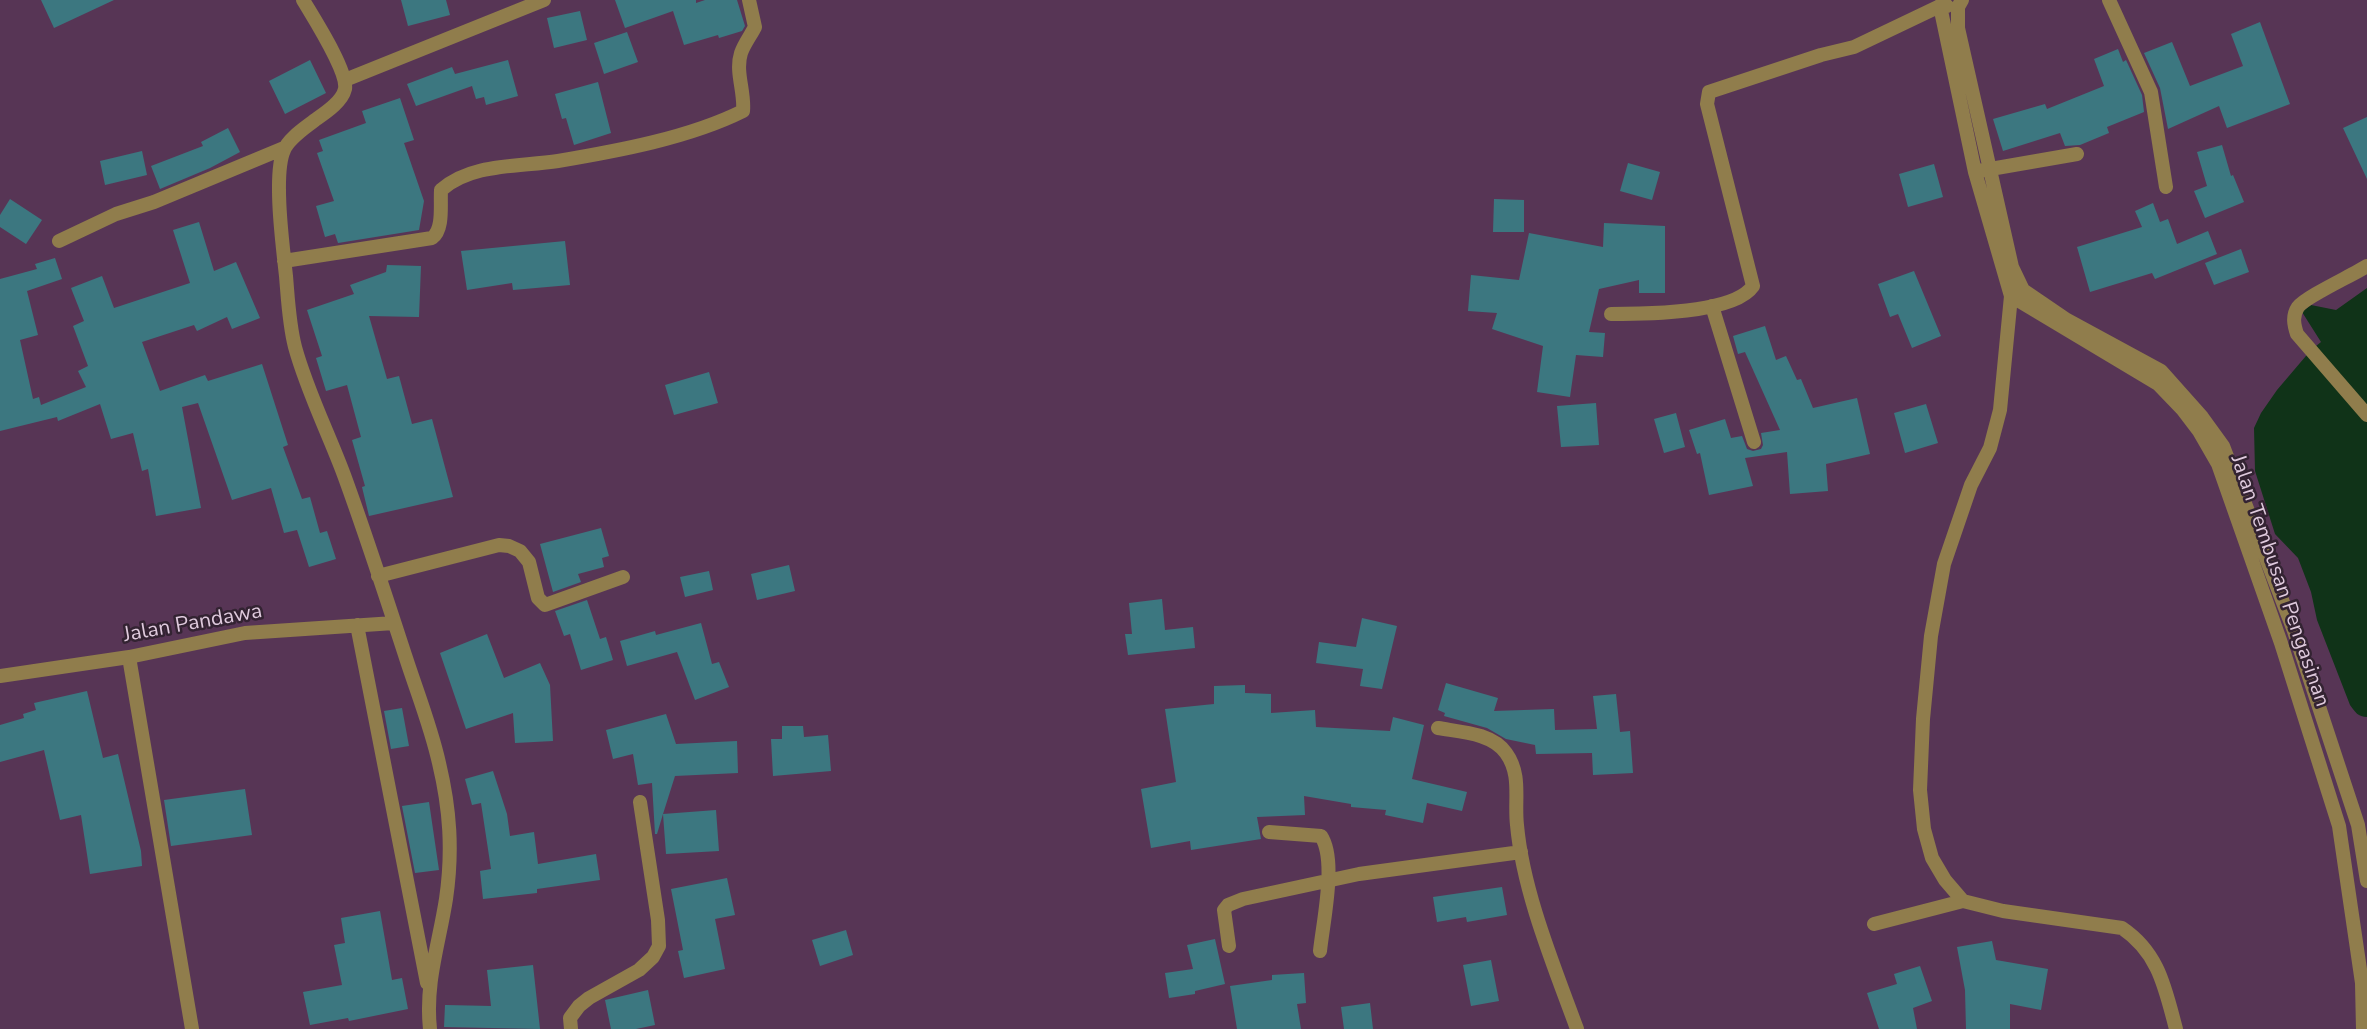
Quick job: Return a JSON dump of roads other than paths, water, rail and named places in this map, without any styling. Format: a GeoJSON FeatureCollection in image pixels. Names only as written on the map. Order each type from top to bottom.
{"type":"FeatureCollection","features":[{"type":"Feature","properties":{"kind":"street"},"geometry":{"type":"LineString","coordinates":[[303,0],[330,46],[345,80],[344,93],[334,105],[290,141],[284,148],[281,159],[279,194],[290,317],[306,383],[353,499],[439,759],[450,814],[451,862],[428,991]]}},
{"type":"Feature","properties":{"kind":"street"},"geometry":{"type":"LineString","coordinates":[[345,80],[544,0]]}},
{"type":"Feature","properties":{"kind":"street"},"geometry":{"type":"LineString","coordinates":[[284,261],[432,238],[439,228],[441,190],[454,178],[472,172],[559,160],[681,136],[743,111],[741,53],[755,27],[749,0]]}},
{"type":"Feature","properties":{"kind":"street"},"geometry":{"type":"LineString","coordinates":[[2109,0],[2151,93],[2166,187]]}},
{"type":"Feature","properties":{"kind":"street"},"geometry":{"type":"LineString","coordinates":[[1942,3],[1982,171],[2012,267],[2017,293],[2000,410],[1990,448],[1971,485],[1944,564],[1931,636],[1923,719],[1920,790],[1924,829],[1932,858],[1945,880],[1964,901]]}},
{"type":"Feature","properties":{"kind":"street"},"geometry":{"type":"LineString","coordinates":[[1611,314],[1663,314],[1712,306],[1746,294],[1753,286],[1707,104],[1709,92],[1821,55],[1854,47],[1942,3],[1960,3],[1958,28],[1982,171]]}},
{"type":"Feature","properties":{"kind":"street"},"geometry":{"type":"LineString","coordinates":[[59,241],[116,214],[154,202],[284,148]]}},
{"type":"Feature","properties":{"kind":"street"},"geometry":{"type":"LineString","coordinates":[[1982,171],[2077,153]]}},
{"type":"Feature","properties":{"kind":"street"},"geometry":{"type":"LineString","coordinates":[[2367,266],[2308,298],[2299,306],[2293,322],[2297,334],[2367,415]]}},
{"type":"Feature","properties":{"kind":"street","name":"Jalan Tembusan Pengasinan"},"geometry":{"type":"LineString","coordinates":[[2017,293],[2161,371],[2202,417],[2294,631],[2363,825],[2367,881]]}},
{"type":"Feature","properties":{"kind":"street"},"geometry":{"type":"LineString","coordinates":[[1712,306],[1754,442]]}},
{"type":"Feature","properties":{"kind":"street","name":"Jalan Tembusan Pengasinan"},"geometry":{"type":"LineString","coordinates":[[2217,448],[2339,826],[2362,983],[2363,1029]]}},
{"type":"Feature","properties":{"kind":"street"},"geometry":{"type":"LineString","coordinates":[[378,576],[499,545],[520,551],[529,562],[538,598],[545,605],[623,577]]}},
{"type":"Feature","properties":{"kind":"street","name":"Jalan Pandawa"},"geometry":{"type":"LineString","coordinates":[[0,676],[129,657],[245,633],[394,623]]}},
{"type":"Feature","properties":{"kind":"street"},"geometry":{"type":"LineString","coordinates":[[356,625],[428,991],[430,1029]]}},
{"type":"Feature","properties":{"kind":"street"},"geometry":{"type":"LineString","coordinates":[[129,657],[192,1029]]}},
{"type":"Feature","properties":{"kind":"street"},"geometry":{"type":"LineString","coordinates":[[1438,728],[1479,736],[1497,743],[1507,754],[1517,779],[1517,825],[1521,852],[1544,939],[1577,1029]]}},
{"type":"Feature","properties":{"kind":"street"},"geometry":{"type":"LineString","coordinates":[[571,1029],[570,1018],[579,1006],[639,970],[653,957],[659,946],[640,802]]}},
{"type":"Feature","properties":{"kind":"street"},"geometry":{"type":"LineString","coordinates":[[2339,826],[2363,825]]}},
{"type":"Feature","properties":{"kind":"street"},"geometry":{"type":"LineString","coordinates":[[1269,832],[1321,836],[1327,848],[1328,879],[1320,951]]}},
{"type":"Feature","properties":{"kind":"street"},"geometry":{"type":"LineString","coordinates":[[1229,946],[1224,910],[1228,905],[1242,899],[1328,879],[1521,852]]}},
{"type":"Feature","properties":{"kind":"street"},"geometry":{"type":"LineString","coordinates":[[1874,925],[1964,901],[2003,911],[2122,928],[2137,938],[2158,970],[2176,1029]]}}]}
